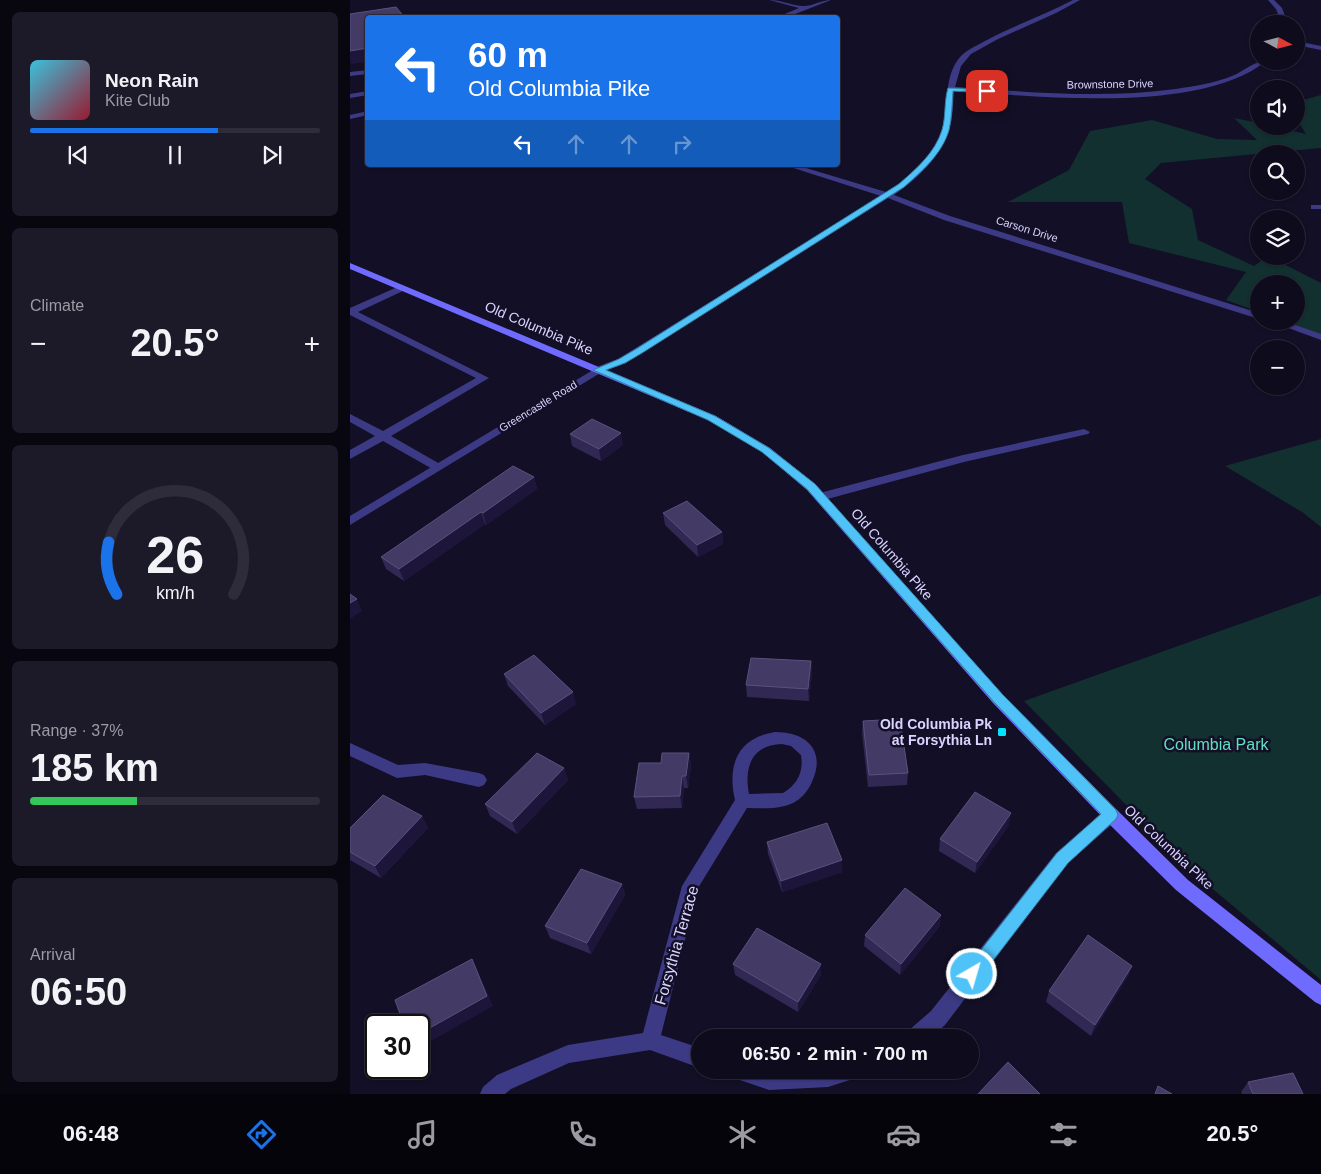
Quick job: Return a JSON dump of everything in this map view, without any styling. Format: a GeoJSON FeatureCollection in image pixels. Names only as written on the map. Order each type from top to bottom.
{"type":"FeatureCollection","features":[{"type":"Feature","properties":{"kind":"main road","name":"Old Columbia Pike"},"geometry":{"type":"LineString","coordinates":[[350,266],[712,418],[766,450],[811,487],[998,699],[1182,885],[1321,996]]}},
{"type":"Feature","properties":{"kind":"street"},"geometry":{"type":"LineString","coordinates":[[772,0],[804,8]]}},
{"type":"Feature","properties":{"kind":"street"},"geometry":{"type":"LineString","coordinates":[[786,15],[828,0]]}},
{"type":"Feature","properties":{"kind":"street","name":"Greencastle Road"},"geometry":{"type":"LineString","coordinates":[[350,521],[598,370],[622,361],[902,186],[925,164],[938,147],[946,130],[950,89],[961,60],[972,51],[1001,34],[1077,0]]}},
{"type":"Feature","properties":{"kind":"street"},"geometry":{"type":"LineString","coordinates":[[1271,0],[1279,8],[1282,15]]}},
{"type":"Feature","properties":{"kind":"street"},"geometry":{"type":"LineString","coordinates":[[1305,45],[1321,48]]}},
{"type":"Feature","properties":{"kind":"street","name":"Brownstone Drive"},"geometry":{"type":"LineString","coordinates":[[950,89],[1112,96],[1152,94],[1182,91],[1219,83],[1253,70]]}},
{"type":"Feature","properties":{"kind":"street"},"geometry":{"type":"LineString","coordinates":[[350,74],[365,72]]}},
{"type":"Feature","properties":{"kind":"street"},"geometry":{"type":"LineString","coordinates":[[350,96],[365,94]]}},
{"type":"Feature","properties":{"kind":"street"},"geometry":{"type":"LineString","coordinates":[[350,117],[365,114]]}},
{"type":"Feature","properties":{"kind":"street","name":"Carson Drive"},"geometry":{"type":"LineString","coordinates":[[794,167],[887,196],[946,218],[1050,248],[1250,313]]}},
{"type":"Feature","properties":{"kind":"street"},"geometry":{"type":"LineString","coordinates":[[351,312],[402,288]]}},
{"type":"Feature","properties":{"kind":"street"},"geometry":{"type":"LineString","coordinates":[[350,455],[484,378],[351,312]]}},
{"type":"Feature","properties":{"kind":"street"},"geometry":{"type":"LineString","coordinates":[[1300,330],[1321,337]]}},
{"type":"Feature","properties":{"kind":"street"},"geometry":{"type":"LineString","coordinates":[[352,419],[436,467]]}},
{"type":"Feature","properties":{"kind":"street"},"geometry":{"type":"LineString","coordinates":[[820,497],[963,459],[1084,432]]}},
{"type":"Feature","properties":{"kind":"street"},"geometry":{"type":"LineString","coordinates":[[778,738],[798,743],[806,749],[810,758],[810,772],[789,798],[768,802],[742,801],[739,779],[743,762],[757,744],[778,738]]}},
{"type":"Feature","properties":{"kind":"street"},"geometry":{"type":"LineString","coordinates":[[350,749],[397,772],[425,769],[479,780]]}},
{"type":"Feature","properties":{"kind":"street","name":"Forsythia Terrace"},"geometry":{"type":"LineString","coordinates":[[650,1041],[690,886],[742,801]]}},
{"type":"Feature","properties":{"kind":"street"},"geometry":{"type":"LineString","coordinates":[[925,1029],[938,1018],[1062,858],[1111,815]]}},
{"type":"Feature","properties":{"kind":"street"},"geometry":{"type":"LineString","coordinates":[[490,1094],[504,1082],[568,1054],[650,1041],[691,1055]]}},
{"type":"Feature","properties":{"kind":"street"},"geometry":{"type":"LineString","coordinates":[[766,1079],[789,1079]]}},
{"type":"Feature","properties":{"kind":"green space"},"geometry":{"type":"Polygon","coordinates":[[[1321,95],[1321,148],[1305,150],[1305,145],[1250,145],[1250,155],[1161,163],[1145,179],[1192,209],[1198,240],[1250,265],[1286,265],[1321,283],[1321,336],[1305,330],[1305,275],[1250,275],[1250,309],[1226,300],[1246,272],[1129,243],[1122,202],[1008,202],[1069,170],[1090,131],[1152,120],[1217,139],[1257,140],[1252,135],[1305,135],[1305,99],[1321,95]]]}},
{"type":"Feature","properties":{"kind":"green space"},"geometry":{"type":"Polygon","coordinates":[[[1234,118],[1250,121],[1250,133],[1234,118]]]}},
{"type":"Feature","properties":{"kind":"green space"},"geometry":{"type":"Polygon","coordinates":[[[1321,439],[1321,527],[1302,512],[1225,466],[1321,439]]]}},
{"type":"Feature","properties":{"kind":"green space","name":"Columbia Park"},"geometry":{"type":"Polygon","coordinates":[[[1321,595],[1321,980],[1189,869],[1024,701],[1321,595]]]}},
{"type":"Feature","properties":{"kind":"building"},"geometry":{"type":"Polygon","coordinates":[[[396,7],[403,15],[365,15],[365,48],[350,51],[350,14],[396,7]]]}},
{"type":"Feature","properties":{"kind":"building"},"geometry":{"type":"Polygon","coordinates":[[[592,419],[621,433],[599,449],[570,434],[592,419]]]}},
{"type":"Feature","properties":{"kind":"building"},"geometry":{"type":"Polygon","coordinates":[[[513,466],[534,477],[399,569],[381,557],[513,466]]]}},
{"type":"Feature","properties":{"kind":"building"},"geometry":{"type":"Polygon","coordinates":[[[687,501],[722,532],[697,545],[663,513],[687,501]]]}},
{"type":"Feature","properties":{"kind":"building"},"geometry":{"type":"Polygon","coordinates":[[[350,594],[357,599],[350,603],[350,594]]]}},
{"type":"Feature","properties":{"kind":"building"},"geometry":{"type":"Polygon","coordinates":[[[534,655],[573,692],[541,713],[504,674],[534,655]]]}},
{"type":"Feature","properties":{"kind":"building"},"geometry":{"type":"Polygon","coordinates":[[[751,658],[811,661],[808,689],[746,685],[751,658]]]}},
{"type":"Feature","properties":{"kind":"building"},"geometry":{"type":"Polygon","coordinates":[[[900,719],[908,773],[869,775],[863,721],[900,719]]]}},
{"type":"Feature","properties":{"kind":"building"},"geometry":{"type":"Polygon","coordinates":[[[537,753],[564,768],[512,822],[485,804],[537,753]]]}},
{"type":"Feature","properties":{"kind":"building"},"geometry":{"type":"Polygon","coordinates":[[[662,753],[689,753],[686,776],[682,776],[680,796],[634,797],[639,763],[661,763],[662,753]]]}},
{"type":"Feature","properties":{"kind":"building"},"geometry":{"type":"Polygon","coordinates":[[[975,792],[1011,813],[977,862],[940,839],[975,792]]]}},
{"type":"Feature","properties":{"kind":"building"},"geometry":{"type":"Polygon","coordinates":[[[383,795],[422,816],[375,866],[350,852],[350,828],[383,795]]]}},
{"type":"Feature","properties":{"kind":"building"},"geometry":{"type":"Polygon","coordinates":[[[827,823],[842,860],[781,881],[767,842],[827,823]]]}},
{"type":"Feature","properties":{"kind":"building"},"geometry":{"type":"Polygon","coordinates":[[[581,869],[622,884],[587,943],[545,926],[581,869]]]}},
{"type":"Feature","properties":{"kind":"building"},"geometry":{"type":"Polygon","coordinates":[[[905,888],[941,915],[901,964],[865,935],[905,888]]]}},
{"type":"Feature","properties":{"kind":"building"},"geometry":{"type":"Polygon","coordinates":[[[757,928],[821,964],[798,1002],[733,964],[757,928]]]}},
{"type":"Feature","properties":{"kind":"building"},"geometry":{"type":"Polygon","coordinates":[[[1088,935],[1132,966],[1095,1025],[1049,991],[1088,935]]]}},
{"type":"Feature","properties":{"kind":"building"},"geometry":{"type":"Polygon","coordinates":[[[472,959],[487,996],[430,1028],[430,1014],[400,1014],[395,1000],[472,959]]]}},
{"type":"Feature","properties":{"kind":"building"},"geometry":{"type":"Polygon","coordinates":[[[1008,1062],[1040,1094],[978,1094],[1008,1062]]]}},
{"type":"Feature","properties":{"kind":"building"},"geometry":{"type":"Polygon","coordinates":[[[1293,1073],[1303,1094],[1253,1094],[1248,1082],[1293,1073]]]}},
{"type":"Feature","properties":{"kind":"building"},"geometry":{"type":"Polygon","coordinates":[[[1158,1086],[1172,1094],[1155,1094],[1158,1086]]]}},
{"type":"Feature","properties":{"kind":"place","name":"Old Columbia Pk at Forsythia Ln"},"geometry":{"type":"Point","coordinates":[1002,732]}},
{"type":"Feature","properties":{"kind":"route"},"geometry":{"type":"LineString","coordinates":[[972,974],[1062,858],[1111,815],[998,699],[811,487],[766,450],[712,418],[598,370],[622,361],[639,351],[902,186],[925,164],[938,147],[946,130],[950,89],[987,91]]}}]}
